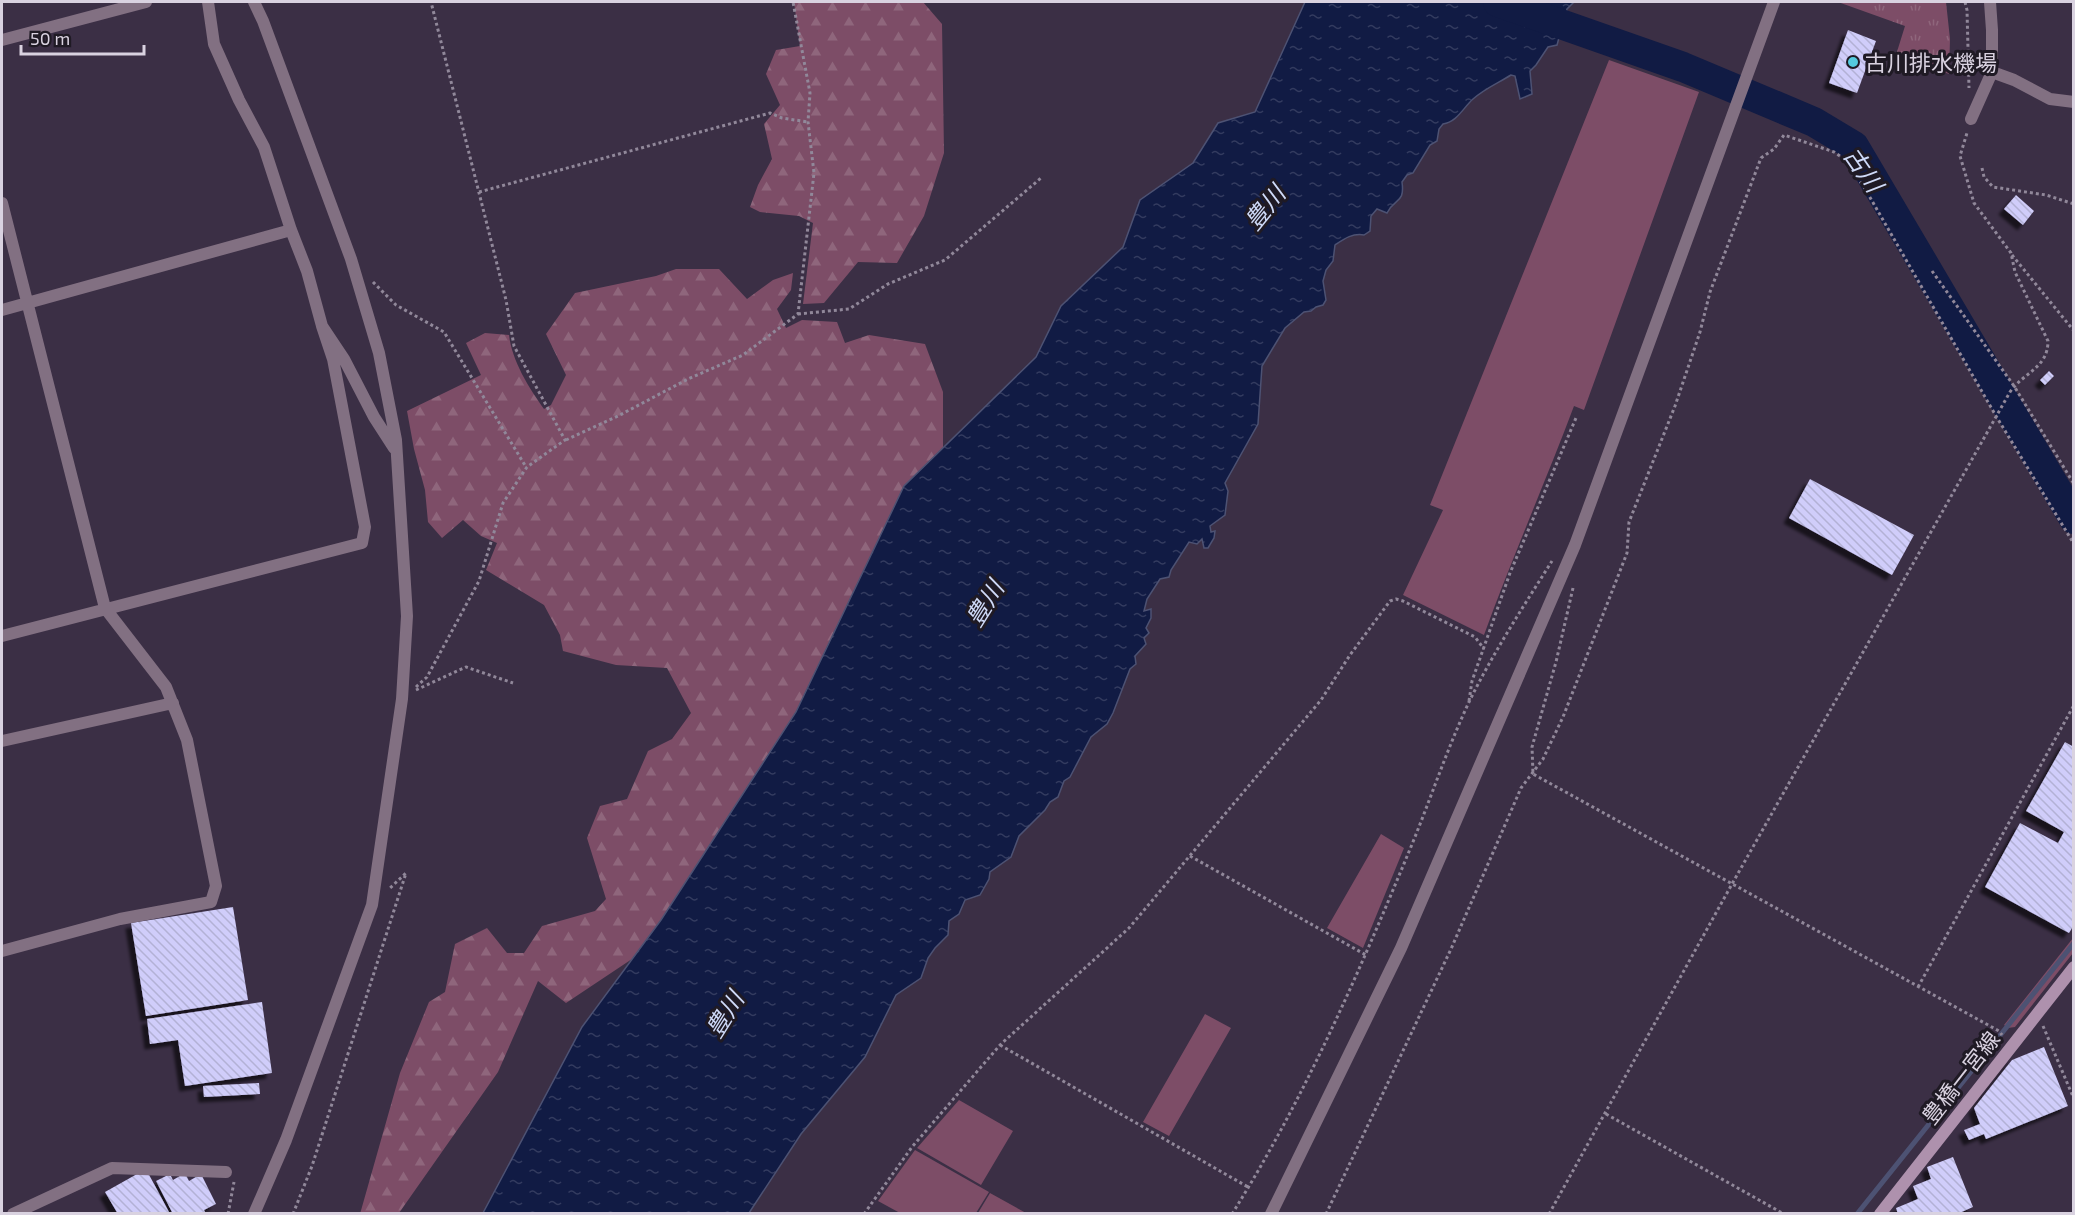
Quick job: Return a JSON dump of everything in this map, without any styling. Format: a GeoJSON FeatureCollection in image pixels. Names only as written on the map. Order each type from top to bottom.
{"type":"FeatureCollection","features":[{"type":"Feature","properties":{"kind":"main road","name":"豊橋一宮線"},"geometry":{"type":"LineString","coordinates":[[1880,1214],[2073,967]]}},
{"type":"Feature","properties":{"kind":"street"},"geometry":{"type":"LineString","coordinates":[[2,40],[146,2]]}},
{"type":"Feature","properties":{"kind":"street"},"geometry":{"type":"LineString","coordinates":[[2,636],[362,543],[365,527],[333,358],[307,271],[264,147],[239,100],[214,44],[208,2]]}},
{"type":"Feature","properties":{"kind":"street"},"geometry":{"type":"LineString","coordinates":[[254,2],[351,259],[379,352],[396,450],[407,616],[402,699],[372,905],[286,1140],[254,1214]]}},
{"type":"Feature","properties":{"kind":"street"},"geometry":{"type":"LineString","coordinates":[[1271,1214],[1401,948],[1575,545],[1774,2]]}},
{"type":"Feature","properties":{"kind":"street"},"geometry":{"type":"LineString","coordinates":[[1971,119],[1992,72],[1990,2]]}},
{"type":"Feature","properties":{"kind":"street"},"geometry":{"type":"LineString","coordinates":[[1992,72],[2014,80],[2050,99],[2073,102]]}},
{"type":"Feature","properties":{"kind":"street"},"geometry":{"type":"LineString","coordinates":[[2,203],[105,608],[166,687],[173,703],[187,740],[216,886],[211,902],[120,919],[2,951]]}},
{"type":"Feature","properties":{"kind":"street"},"geometry":{"type":"LineString","coordinates":[[2,310],[291,230]]}},
{"type":"Feature","properties":{"kind":"street"},"geometry":{"type":"LineString","coordinates":[[322,326],[344,359],[375,417],[396,450]]}},
{"type":"Feature","properties":{"kind":"street"},"geometry":{"type":"LineString","coordinates":[[2,741],[173,703]]}},
{"type":"Feature","properties":{"kind":"street"},"geometry":{"type":"LineString","coordinates":[[13,1214],[112,1168],[226,1172]]}},
{"type":"Feature","properties":{"kind":"path"},"geometry":{"type":"LineString","coordinates":[[431,2],[506,300],[514,346],[565,440]]}},
{"type":"Feature","properties":{"kind":"path"},"geometry":{"type":"LineString","coordinates":[[793,2],[810,93],[808,122],[814,173],[798,314]]}},
{"type":"Feature","properties":{"kind":"path"},"geometry":{"type":"LineString","coordinates":[[1965,2],[1971,119],[1960,156],[1974,203],[2073,330]]}},
{"type":"Feature","properties":{"kind":"path"},"geometry":{"type":"LineString","coordinates":[[479,192],[770,113],[782,118],[808,122]]}},
{"type":"Feature","properties":{"kind":"path"},"geometry":{"type":"LineString","coordinates":[[1326,1214],[1450,949],[1521,788],[1543,759],[1563,717],[1627,553],[1629,522],[1675,406],[1700,332],[1710,292],[1761,158],[1774,149],[1784,135],[1834,152],[1843,158],[1864,187],[2073,544]]}},
{"type":"Feature","properties":{"kind":"path"},"geometry":{"type":"LineString","coordinates":[[1982,168],[1984,177],[1993,187],[2046,195],[2073,204]]}},
{"type":"Feature","properties":{"kind":"path"},"geometry":{"type":"LineString","coordinates":[[513,683],[466,667],[409,693],[427,677],[479,581],[503,503],[526,467],[565,440],[618,416],[688,378],[743,354],[798,314],[849,309],[888,284],[945,260],[1041,178]]}},
{"type":"Feature","properties":{"kind":"path"},"geometry":{"type":"LineString","coordinates":[[1550,1214],[1732,884],[1996,416],[2014,386],[2043,362],[2048,351],[2048,340],[2015,272],[2011,253]]}},
{"type":"Feature","properties":{"kind":"path"},"geometry":{"type":"LineString","coordinates":[[351,259],[396,305],[444,332],[526,467]]}},
{"type":"Feature","properties":{"kind":"path"},"geometry":{"type":"LineString","coordinates":[[1932,271],[2014,386],[2073,484]]}},
{"type":"Feature","properties":{"kind":"path"},"geometry":{"type":"LineString","coordinates":[[1469,703],[1472,681],[1510,573],[1576,418]]}},
{"type":"Feature","properties":{"kind":"path"},"geometry":{"type":"LineString","coordinates":[[1533,774],[1532,747],[1556,662],[1575,580]]}},
{"type":"Feature","properties":{"kind":"path"},"geometry":{"type":"LineString","coordinates":[[864,1214],[912,1147],[1000,1046],[1129,928],[1321,700],[1350,655],[1390,601],[1396,599],[1402,601],[1475,637],[1484,649]]}},
{"type":"Feature","properties":{"kind":"path"},"geometry":{"type":"LineString","coordinates":[[1232,1214],[1312,1069],[1366,955],[1469,703],[1511,626]]}},
{"type":"Feature","properties":{"kind":"path"},"geometry":{"type":"LineString","coordinates":[[1918,987],[2073,705]]}},
{"type":"Feature","properties":{"kind":"path"},"geometry":{"type":"LineString","coordinates":[[1533,774],[1999,1031]]}},
{"type":"Feature","properties":{"kind":"path"},"geometry":{"type":"LineString","coordinates":[[1190,856],[1366,955]]}},
{"type":"Feature","properties":{"kind":"path"},"geometry":{"type":"LineString","coordinates":[[293,1214],[312,1166],[406,873],[372,905]]}},
{"type":"Feature","properties":{"kind":"path"},"geometry":{"type":"LineString","coordinates":[[2038,1013],[2073,1099]]}},
{"type":"Feature","properties":{"kind":"path"},"geometry":{"type":"LineString","coordinates":[[1000,1046],[1248,1187]]}},
{"type":"Feature","properties":{"kind":"path"},"geometry":{"type":"LineString","coordinates":[[1606,1114],[1784,1214]]}},
{"type":"Feature","properties":{"kind":"path"},"geometry":{"type":"LineString","coordinates":[[226,1172],[234,1180],[228,1214]]}},
{"type":"Feature","properties":{"kind":"green space"},"geometry":{"type":"Polygon","coordinates":[[[794,2],[923,2],[942,24],[944,153],[924,216],[897,263],[858,262],[824,303],[803,304],[813,223],[799,216],[760,212],[750,207],[758,185],[772,159],[764,124],[780,105],[766,74],[776,50],[800,46],[794,2]]]}},
{"type":"Feature","properties":{"kind":"green space"},"geometry":{"type":"Polygon","coordinates":[[[1838,2],[1946,2],[1950,39],[1949,74],[1896,55],[1905,26],[1838,2]]]}},
{"type":"Feature","properties":{"kind":"green space"},"geometry":{"type":"Polygon","coordinates":[[[1609,60],[1699,92],[1584,410],[1574,406],[1484,635],[1403,595],[1443,510],[1430,505],[1609,60]]]}},
{"type":"Feature","properties":{"kind":"green space"},"geometry":{"type":"Polygon","coordinates":[[[676,269],[719,269],[747,299],[773,280],[793,273],[791,290],[777,309],[786,328],[802,320],[837,322],[845,343],[869,335],[925,344],[943,392],[943,448],[904,486],[796,712],[661,920],[632,959],[566,1003],[538,981],[498,1072],[399,1213],[360,1214],[400,1073],[429,1002],[445,992],[455,944],[487,928],[507,953],[524,953],[542,926],[595,911],[606,899],[587,838],[600,806],[627,799],[648,751],[672,739],[691,713],[667,668],[616,665],[563,651],[560,635],[544,605],[486,570],[497,543],[481,536],[463,520],[442,538],[428,522],[425,490],[407,411],[481,375],[466,343],[485,333],[509,335],[517,364],[544,409],[551,405],[566,375],[546,334],[575,293],[656,276],[676,269]]]}},
{"type":"Feature","properties":{"kind":"green space"},"geometry":{"type":"Polygon","coordinates":[[[1381,834],[1404,848],[1363,948],[1327,928],[1381,834]]]}},
{"type":"Feature","properties":{"kind":"green space"},"geometry":{"type":"Polygon","coordinates":[[[2073,938],[2073,953],[2015,1027],[2008,1028],[2004,1025],[2073,938]]]}},
{"type":"Feature","properties":{"kind":"green space"},"geometry":{"type":"Polygon","coordinates":[[[1205,1014],[1231,1028],[1169,1136],[1143,1122],[1205,1014]]]}},
{"type":"Feature","properties":{"kind":"green space"},"geometry":{"type":"Polygon","coordinates":[[[959,1100],[1013,1131],[981,1185],[917,1148],[959,1100]]]}},
{"type":"Feature","properties":{"kind":"green space"},"geometry":{"type":"Polygon","coordinates":[[[915,1150],[989,1192],[976,1213],[900,1213],[878,1201],[915,1150]]]}},
{"type":"Feature","properties":{"kind":"green space"},"geometry":{"type":"Polygon","coordinates":[[[990,1193],[1026,1213],[978,1213],[990,1193]]]}},
{"type":"Feature","properties":{"kind":"water","name":"豊川"},"geometry":{"type":"Polygon","coordinates":[[[1305,2],[1574,2],[1567,9],[1557,45],[1548,47],[1530,71],[1532,94],[1520,99],[1515,76],[1511,75],[1477,95],[1456,118],[1443,124],[1439,129],[1437,141],[1430,145],[1413,173],[1407,175],[1402,182],[1401,197],[1387,213],[1377,209],[1371,216],[1370,231],[1364,235],[1348,237],[1335,245],[1333,261],[1326,270],[1323,281],[1326,300],[1323,305],[1304,312],[1285,328],[1262,366],[1258,424],[1225,483],[1228,491],[1225,515],[1210,526],[1211,532],[1215,531],[1214,538],[1208,548],[1204,548],[1202,539],[1197,544],[1189,542],[1169,577],[1160,579],[1147,599],[1144,611],[1151,609],[1151,618],[1146,628],[1149,633],[1144,638],[1146,644],[1135,656],[1136,664],[1130,669],[1107,724],[1091,737],[1070,777],[1064,781],[1058,797],[1050,802],[1019,836],[1011,857],[990,872],[989,879],[980,895],[965,900],[959,914],[949,921],[948,935],[928,958],[921,978],[896,995],[865,1057],[801,1134],[749,1213],[483,1213],[582,1027],[661,920],[796,712],[904,486],[1036,357],[1061,306],[1123,247],[1140,200],[1193,163],[1218,123],[1255,112],[1305,2]]]}},
{"type":"Feature","properties":{"kind":"building","name":"古川排水機場"},"geometry":{"type":"Polygon","coordinates":[[[1848,30],[1876,41],[1857,93],[1829,83],[1848,30]]]}},
{"type":"Feature","properties":{"kind":"building"},"geometry":{"type":"Polygon","coordinates":[[[2016,195],[2034,211],[2023,225],[2004,209],[2016,195]]]}},
{"type":"Feature","properties":{"kind":"building"},"geometry":{"type":"Polygon","coordinates":[[[2049,371],[2054,376],[2045,385],[2040,380],[2049,371]]]}},
{"type":"Feature","properties":{"kind":"building"},"geometry":{"type":"Polygon","coordinates":[[[1810,479],[1914,535],[1892,575],[1789,518],[1810,479]]]}},
{"type":"Feature","properties":{"kind":"building"},"geometry":{"type":"Polygon","coordinates":[[[2065,742],[2074,747],[2074,847],[2072,851],[2074,852],[2074,925],[2069,933],[1985,887],[2020,823],[2058,843],[2064,832],[2026,811],[2065,742]]]}},
{"type":"Feature","properties":{"kind":"building"},"geometry":{"type":"Polygon","coordinates":[[[233,907],[248,1000],[146,1016],[131,923],[233,907]]]}},
{"type":"Feature","properties":{"kind":"building"},"geometry":{"type":"Polygon","coordinates":[[[262,1002],[272,1073],[185,1086],[178,1040],[150,1044],[147,1019],[262,1002]]]}},
{"type":"Feature","properties":{"kind":"building"},"geometry":{"type":"Polygon","coordinates":[[[2044,1047],[2068,1106],[1986,1139],[1984,1134],[1969,1140],[1964,1130],[1980,1124],[1974,1108],[2012,1060],[2044,1047]]]}},
{"type":"Feature","properties":{"kind":"building"},"geometry":{"type":"Polygon","coordinates":[[[259,1083],[260,1094],[204,1097],[203,1086],[259,1083]]]}},
{"type":"Feature","properties":{"kind":"building"},"geometry":{"type":"Polygon","coordinates":[[[1953,1157],[1973,1207],[1957,1214],[1898,1214],[1896,1208],[1918,1199],[1913,1186],[1931,1179],[1927,1167],[1953,1157]]]}},
{"type":"Feature","properties":{"kind":"building"},"geometry":{"type":"Polygon","coordinates":[[[146,1169],[170,1214],[118,1214],[105,1192],[146,1169]]]}},
{"type":"Feature","properties":{"kind":"building"},"geometry":{"type":"Polygon","coordinates":[[[185,1173],[189,1181],[201,1174],[216,1204],[204,1210],[206,1214],[173,1214],[156,1181],[170,1174],[173,1180],[185,1173]]]}},
{"type":"Feature","properties":{"kind":"waterway","name":"古川"},"geometry":{"type":"LineString","coordinates":[[1498,2],[1683,67],[1814,122],[1854,146],[2074,519]]}},
{"type":"Feature","properties":{"kind":"waterway"},"geometry":{"type":"LineString","coordinates":[[1857,1214],[2074,943]]}},
{"type":"Feature","properties":{"kind":"place","name":"古川排水機場"},"geometry":{"type":"Point","coordinates":[1853,62]}}]}
